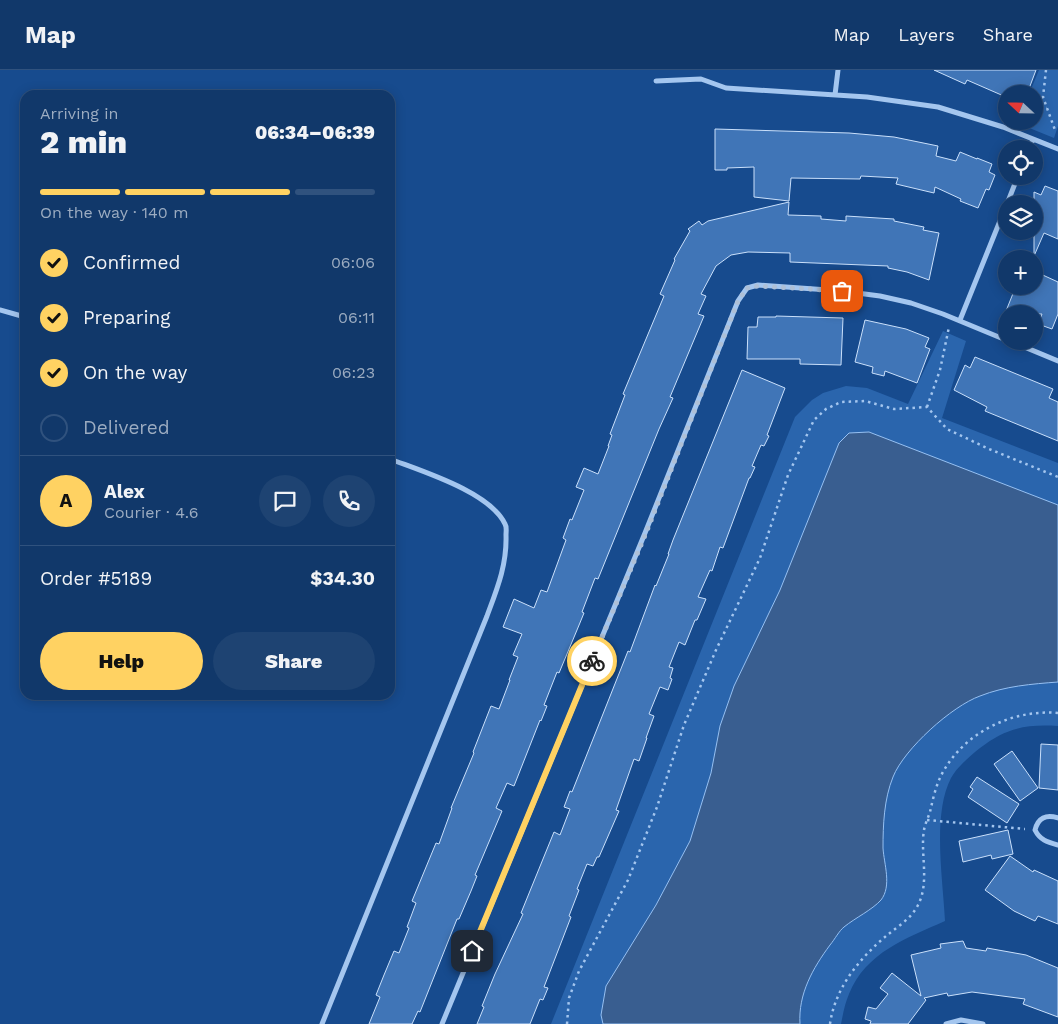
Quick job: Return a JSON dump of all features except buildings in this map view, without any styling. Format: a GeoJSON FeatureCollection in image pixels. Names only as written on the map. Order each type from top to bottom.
{"type":"FeatureCollection","features":[{"type":"Feature","properties":{"kind":"street"},"geometry":{"type":"LineString","coordinates":[[835,95],[838,70]]}},
{"type":"Feature","properties":{"kind":"street"},"geometry":{"type":"LineString","coordinates":[[656,81],[701,79],[726,88],[867,97],[938,107],[1004,127],[1058,149]]}},
{"type":"Feature","properties":{"kind":"street"},"geometry":{"type":"LineString","coordinates":[[960,320],[998,227]]}},
{"type":"Feature","properties":{"kind":"street"},"geometry":{"type":"LineString","coordinates":[[442,1024],[646,533],[738,301],[747,288],[758,286],[804,288],[880,296],[911,303],[960,320],[998,337]]}},
{"type":"Feature","properties":{"kind":"street"},"geometry":{"type":"LineString","coordinates":[[0,310],[20,316]]}},
{"type":"Feature","properties":{"kind":"street"},"geometry":{"type":"LineString","coordinates":[[1032,350],[1058,361]]}},
{"type":"Feature","properties":{"kind":"street"},"geometry":{"type":"LineString","coordinates":[[322,1024],[500,581],[507,553],[506,525],[494,508],[475,495],[395,461]]}},
{"type":"Feature","properties":{"kind":"street"},"geometry":{"type":"LineString","coordinates":[[1058,818],[1044,817],[1037,822],[1035,830],[1038,836],[1046,842],[1058,845]]}},
{"type":"Feature","properties":{"kind":"street"},"geometry":{"type":"LineString","coordinates":[[946,1024],[961,1020],[983,1024]]}},
{"type":"Feature","properties":{"kind":"path"},"geometry":{"type":"LineString","coordinates":[[1046,70],[1043,97],[1055,130]]}},
{"type":"Feature","properties":{"kind":"path"},"geometry":{"type":"LineString","coordinates":[[1043,109],[1047,108]]}},
{"type":"Feature","properties":{"kind":"path"},"geometry":{"type":"LineString","coordinates":[[927,407],[940,370],[951,317]]}},
{"type":"Feature","properties":{"kind":"path"},"geometry":{"type":"LineString","coordinates":[[566,1024],[569,998],[579,971],[628,880],[657,807],[684,725],[716,650],[760,558],[788,475],[814,420],[826,408],[841,402],[865,401],[894,409],[927,407]]}},
{"type":"Feature","properties":{"kind":"path"},"geometry":{"type":"LineString","coordinates":[[927,407],[947,429],[989,449],[1058,477]]}},
{"type":"Feature","properties":{"kind":"path"},"geometry":{"type":"LineString","coordinates":[[830,1024],[834,1004],[855,967],[885,937],[906,920],[919,904],[923,889],[924,830],[942,774],[952,758],[963,745],[991,726],[1036,712],[1058,713]]}},
{"type":"Feature","properties":{"kind":"path"},"geometry":{"type":"LineString","coordinates":[[927,820],[1035,830]]}},
{"type":"Feature","properties":{"kind":"shaded area"},"geometry":{"type":"Polygon","coordinates":[[[1039,70],[1058,70],[1058,126],[1054,138],[1034,130],[1043,130],[1043,85],[1033,85],[1039,70]]]}},
{"type":"Feature","properties":{"kind":"shaded area"},"geometry":{"type":"Polygon","coordinates":[[[943,331],[966,341],[942,418],[1058,463],[1058,726],[1026,727],[999,736],[972,755],[951,778],[945,793],[940,828],[945,921],[902,940],[866,967],[856,980],[849,994],[841,1024],[551,1024],[795,417],[812,400],[823,393],[846,386],[867,388],[908,404],[943,331]]]}},
{"type":"Feature","properties":{"kind":"shaded area"},"geometry":{"type":"Polygon","coordinates":[[[869,432],[1058,505],[1058,682],[1009,688],[969,701],[930,730],[907,754],[893,777],[886,803],[883,848],[887,882],[884,894],[881,900],[873,907],[842,929],[824,954],[804,992],[801,1002],[800,1024],[603,1024],[601,1015],[606,986],[656,905],[690,841],[711,773],[720,726],[734,686],[780,590],[839,443],[849,433],[869,432]]]}},
{"type":"Feature","properties":{"kind":"way so far"},"geometry":{"type":"LineString","coordinates":[[592,661],[646,533],[738,301],[747,288],[758,286],[842,291]]}},
{"type":"Feature","properties":{"kind":"route"},"geometry":{"type":"LineString","coordinates":[[472,951],[592,661]]}}]}
